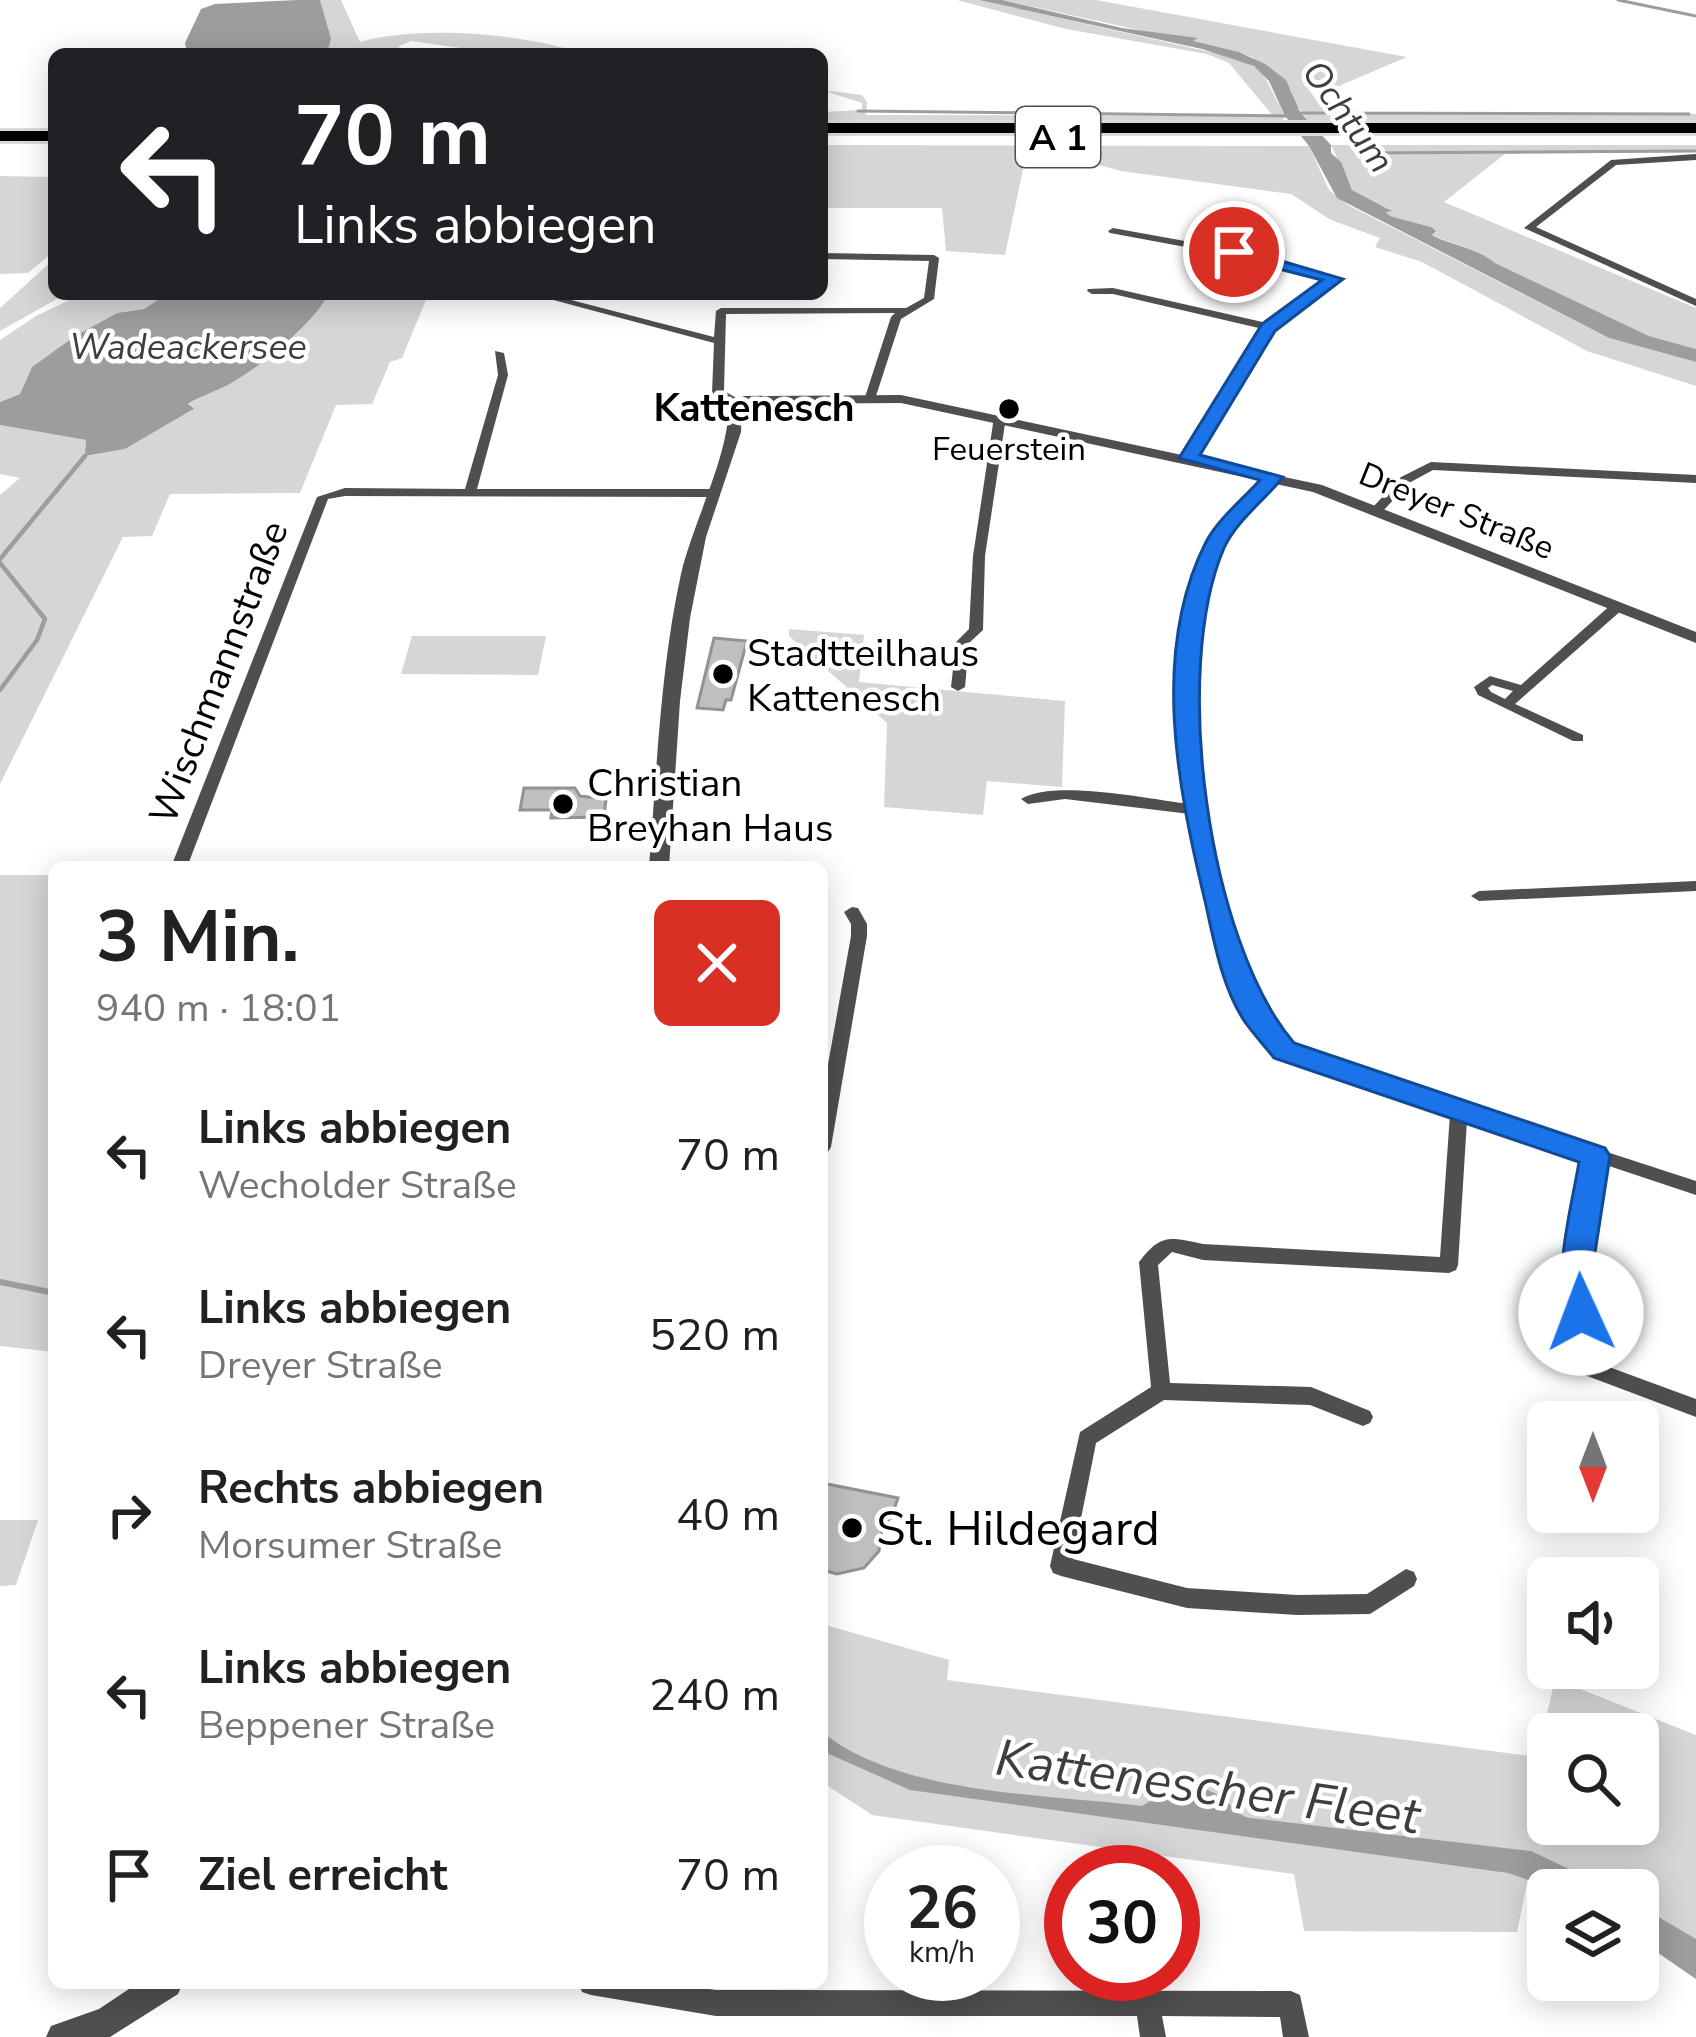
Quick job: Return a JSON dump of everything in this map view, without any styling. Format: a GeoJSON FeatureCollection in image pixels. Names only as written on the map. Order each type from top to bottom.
{"type":"FeatureCollection","features":[{"type":"Feature","properties":{"kind":"highway"},"geometry":{"type":"LineString","coordinates":[[0,127],[48,127]]}},
{"type":"Feature","properties":{"kind":"highway","name":"A 1"},"geometry":{"type":"LineString","coordinates":[[828,128],[1290,133]]}},
{"type":"Feature","properties":{"kind":"highway","name":"A 1"},"geometry":{"type":"LineString","coordinates":[[1334,133],[1696,128]]}},
{"type":"Feature","properties":{"kind":"highway","name":"A 1"},"geometry":{"type":"LineString","coordinates":[[828,137],[1334,133],[1696,137]]}},
{"type":"Feature","properties":{"kind":"highway"},"geometry":{"type":"LineString","coordinates":[[0,136],[48,136]]}},
{"type":"Feature","properties":{"kind":"street"},"geometry":{"type":"LineString","coordinates":[[1696,157],[1614,161],[1529,228],[1696,303]]}},
{"type":"Feature","properties":{"kind":"street"},"geometry":{"type":"LineString","coordinates":[[1113,231],[1262,258],[1335,279],[1268,327],[1189,458]]}},
{"type":"Feature","properties":{"kind":"street"},"geometry":{"type":"LineString","coordinates":[[754,417],[718,393],[721,310],[903,310],[929,298],[934,258],[828,256]]}},
{"type":"Feature","properties":{"kind":"street"},"geometry":{"type":"LineString","coordinates":[[1092,291],[1113,291],[1268,327]]}},
{"type":"Feature","properties":{"kind":"street"},"geometry":{"type":"LineString","coordinates":[[559,300],[718,341]]}},
{"type":"Feature","properties":{"kind":"street"},"geometry":{"type":"LineString","coordinates":[[871,397],[886,340],[903,310]]}},
{"type":"Feature","properties":{"kind":"street"},"geometry":{"type":"LineString","coordinates":[[470,492],[503,375],[499,353]]}},
{"type":"Feature","properties":{"kind":"street","name":"Dreyer Straße"},"geometry":{"type":"LineString","coordinates":[[769,405],[871,397],[1000,417],[1273,477],[1378,509],[1696,638]]}},
{"type":"Feature","properties":{"kind":"street"},"geometry":{"type":"LineString","coordinates":[[738,408],[769,405]]}},
{"type":"Feature","properties":{"kind":"street"},"geometry":{"type":"LineString","coordinates":[[660,861],[680,627],[710,493],[731,447],[769,405]]}},
{"type":"Feature","properties":{"kind":"street"},"geometry":{"type":"LineString","coordinates":[[731,447],[738,408]]}},
{"type":"Feature","properties":{"kind":"street"},"geometry":{"type":"LineString","coordinates":[[958,687],[963,642],[976,630],[979,556],[1000,417]]}},
{"type":"Feature","properties":{"kind":"street"},"geometry":{"type":"LineString","coordinates":[[1378,509],[1405,480],[1431,466],[1696,479]]}},
{"type":"Feature","properties":{"kind":"street"},"geometry":{"type":"LineString","coordinates":[[1273,477],[1217,539],[1202,577],[1186,688],[1196,810],[1230,954],[1248,1001],[1270,1038],[1300,1058],[1696,1188]]}},
{"type":"Feature","properties":{"kind":"street","name":"Wischmannstraße"},"geometry":{"type":"LineString","coordinates":[[181,861],[323,497],[345,493],[710,493]]}},
{"type":"Feature","properties":{"kind":"street"},"geometry":{"type":"LineString","coordinates":[[1506,705],[1618,606]]}},
{"type":"Feature","properties":{"kind":"street"},"geometry":{"type":"LineString","coordinates":[[1523,689],[1490,680],[1481,687],[1485,695],[1578,738]]}},
{"type":"Feature","properties":{"kind":"street"},"geometry":{"type":"LineString","coordinates":[[1028,799],[1065,794],[1196,810]]}},
{"type":"Feature","properties":{"kind":"street"},"geometry":{"type":"LineString","coordinates":[[1479,896],[1696,886]]}},
{"type":"Feature","properties":{"kind":"street"},"geometry":{"type":"LineString","coordinates":[[828,1113],[859,935],[852,912]]}},
{"type":"Feature","properties":{"kind":"street"},"geometry":{"type":"LineString","coordinates":[[1160,1391],[1148,1262],[1169,1244],[1203,1252],[1449,1265],[1460,1113]]}},
{"type":"Feature","properties":{"kind":"street"},"geometry":{"type":"LineString","coordinates":[[1595,1156],[1579,1259],[1588,1368],[1696,1408]]}},
{"type":"Feature","properties":{"kind":"street"},"geometry":{"type":"LineString","coordinates":[[1363,1417],[1311,1396],[1160,1391],[1087,1438],[1061,1566],[1186,1598],[1297,1605],[1370,1604],[1406,1579]]}},
{"type":"Feature","properties":{"kind":"street"},"geometry":{"type":"LineString","coordinates":[[62,2037],[106,2022],[158,1989]]}},
{"type":"Feature","properties":{"kind":"street"},"geometry":{"type":"LineString","coordinates":[[628,1989],[716,2003],[1291,2004],[1296,2037]]}},
{"type":"Feature","properties":{"kind":"street"},"geometry":{"type":"LineString","coordinates":[[1148,2004],[1153,2037]]}},
{"type":"Feature","properties":{"kind":"shaded area"},"geometry":{"type":"Polygon","coordinates":[[[320,0],[341,0],[360,42],[442,33],[563,48],[461,48],[411,41],[397,47],[402,48],[326,48],[331,38],[320,0]]]}},
{"type":"Feature","properties":{"kind":"shaded area"},"geometry":{"type":"Polygon","coordinates":[[[957,0],[979,0],[1237,58],[1261,70],[1285,116],[1281,122],[828,122],[828,112],[862,110],[862,103],[828,91],[862,95],[866,115],[1273,116],[1229,63],[1207,54],[1066,29],[957,0]]]}},
{"type":"Feature","properties":{"kind":"shaded area"},"geometry":{"type":"Polygon","coordinates":[[[1002,0],[1096,0],[1407,57],[1332,89],[1309,90],[1326,113],[1696,114],[1696,122],[1308,120],[1290,97],[1292,91],[1252,57],[1002,0]]]}},
{"type":"Feature","properties":{"kind":"shaded area"},"geometry":{"type":"Polygon","coordinates":[[[828,145],[1309,146],[1329,190],[1348,205],[1609,338],[1696,362],[1696,386],[1587,351],[1422,262],[1375,247],[1380,238],[1331,220],[1291,194],[1121,171],[1084,161],[1025,160],[1005,255],[946,251],[942,208],[828,208],[828,145]]]}},
{"type":"Feature","properties":{"kind":"shaded area"},"geometry":{"type":"Polygon","coordinates":[[[1331,145],[1696,145],[1696,152],[1505,154],[1444,202],[1696,308],[1696,349],[1649,336],[1480,253],[1430,234],[1431,227],[1390,216],[1385,211],[1389,209],[1352,190],[1331,145]]]}},
{"type":"Feature","properties":{"kind":"shaded area"},"geometry":{"type":"Polygon","coordinates":[[[0,176],[48,177],[48,256],[28,273],[0,274],[0,176]]]}},
{"type":"Feature","properties":{"kind":"shaded area"},"geometry":{"type":"Polygon","coordinates":[[[48,264],[48,300],[55,300],[0,331],[0,308],[48,264]]]}},
{"type":"Feature","properties":{"kind":"shaded area"},"geometry":{"type":"Polygon","coordinates":[[[69,300],[158,300],[144,309],[117,313],[75,336],[32,367],[20,394],[0,402],[0,340],[69,300]]]}},
{"type":"Feature","properties":{"kind":"shaded area"},"geometry":{"type":"Polygon","coordinates":[[[323,300],[426,300],[402,358],[390,362],[372,404],[336,405],[300,493],[170,494],[152,536],[123,537],[0,784],[0,495],[20,478],[0,474],[0,425],[86,440],[86,456],[125,449],[193,410],[188,405],[198,398],[242,377],[300,330],[323,300]]]}},
{"type":"Feature","properties":{"kind":"shaded area"},"geometry":{"type":"Polygon","coordinates":[[[789,629],[864,635],[859,682],[1065,701],[1062,787],[987,781],[983,815],[884,807],[887,723],[789,636],[789,629]]]}},
{"type":"Feature","properties":{"kind":"shaded area"},"geometry":{"type":"Polygon","coordinates":[[[412,636],[546,636],[538,675],[401,674],[412,636]]]}},
{"type":"Feature","properties":{"kind":"shaded area"},"geometry":{"type":"Polygon","coordinates":[[[0,875],[48,875],[48,1351],[0,1346],[0,875]]]}},
{"type":"Feature","properties":{"kind":"shaded area"},"geometry":{"type":"Polygon","coordinates":[[[0,1520],[38,1520],[16,1585],[0,1586],[0,1520]]]}},
{"type":"Feature","properties":{"kind":"shaded area"},"geometry":{"type":"Polygon","coordinates":[[[828,1626],[949,1660],[947,1680],[1527,1756],[1527,1845],[1659,1845],[1659,1720],[1696,1735],[1696,1979],[1659,1953],[1659,1869],[1527,1869],[1517,1932],[1304,1931],[1294,1874],[1200,1861],[1200,1845],[1087,1845],[872,1815],[828,1786],[828,1626]]]}},
{"type":"Feature","properties":{"kind":"shaded area"},"geometry":{"type":"Polygon","coordinates":[[[1553,1689],[1580,1689],[1641,1713],[1547,1713],[1553,1689]]]}},
{"type":"Feature","properties":{"kind":"water"},"geometry":{"type":"Polygon","coordinates":[[[320,0],[331,38],[329,47],[186,48],[201,9],[215,4],[320,0]]]}},
{"type":"Feature","properties":{"kind":"water"},"geometry":{"type":"Polygon","coordinates":[[[979,0],[1002,0],[1122,28],[1198,38],[1193,41],[1265,64],[1286,80],[1300,112],[1331,145],[1352,190],[1392,211],[1386,212],[1390,216],[1431,227],[1436,231],[1432,235],[1480,253],[1649,336],[1696,349],[1696,362],[1609,338],[1337,198],[1309,146],[1285,116],[1269,81],[1254,66],[1202,49],[979,0]]]}},
{"type":"Feature","properties":{"kind":"water","name":"Wadeackersee"},"geometry":{"type":"Polygon","coordinates":[[[158,300],[325,300],[299,331],[257,366],[188,404],[194,409],[125,449],[85,456],[86,440],[0,425],[0,402],[20,394],[32,367],[117,313],[144,309],[158,300]]]}},
{"type":"Feature","properties":{"kind":"water"},"geometry":{"type":"Polygon","coordinates":[[[828,1736],[891,1768],[975,1788],[1142,1806],[1169,1792],[1199,1788],[1250,1818],[1531,1851],[1569,1869],[1527,1869],[1527,1879],[1508,1873],[910,1790],[829,1754],[828,1736]]]}},
{"type":"Feature","properties":{"kind":"water"},"geometry":{"type":"Polygon","coordinates":[[[1659,1917],[1696,1939],[1696,1979],[1659,1953],[1659,1917]]]}},
{"type":"Feature","properties":{"kind":"building","name":"Stadtteilhaus Kattenesch"},"geometry":{"type":"Polygon","coordinates":[[[714,638],[747,641],[731,700],[726,700],[723,710],[697,708],[714,638]]]}},
{"type":"Feature","properties":{"kind":"building","name":"Christian Breyhan Haus"},"geometry":{"type":"Polygon","coordinates":[[[524,788],[575,788],[580,796],[606,799],[604,817],[551,818],[552,810],[520,810],[524,788]]]}},
{"type":"Feature","properties":{"kind":"building","name":"St. Hildegard"},"geometry":{"type":"Polygon","coordinates":[[[828,1484],[898,1498],[891,1518],[883,1524],[879,1551],[864,1568],[828,1572],[828,1484]]]}},
{"type":"Feature","properties":{"kind":"waterway"},"geometry":{"type":"LineString","coordinates":[[1618,0],[1696,16]]}},
{"type":"Feature","properties":{"kind":"waterway"},"geometry":{"type":"LineString","coordinates":[[858,111],[1292,116]]}},
{"type":"Feature","properties":{"kind":"waterway","name":"Ochtum"},"geometry":{"type":"LineString","coordinates":[[1297,113],[1689,114]]}},
{"type":"Feature","properties":{"kind":"waterway","name":"Ochtum"},"geometry":{"type":"LineString","coordinates":[[1367,153],[1696,151]]}},
{"type":"Feature","properties":{"kind":"waterway","name":"Kattenescher Fleet"},"geometry":{"type":"LineString","coordinates":[[0,559],[85,456]]}},
{"type":"Feature","properties":{"kind":"waterway","name":"Kattenescher Fleet"},"geometry":{"type":"LineString","coordinates":[[0,563],[45,619],[37,640],[0,690]]}},
{"type":"Feature","properties":{"kind":"waterway","name":"Kattenescher Fleet"},"geometry":{"type":"LineString","coordinates":[[0,1282],[48,1292]]}},
{"type":"Feature","properties":{"kind":"place","name":"Feuerstein"},"geometry":{"type":"Point","coordinates":[1009,409]}},
{"type":"Feature","properties":{"kind":"place","name":"Stadtteilhaus Kattenesch"},"geometry":{"type":"Point","coordinates":[723,674]}},
{"type":"Feature","properties":{"kind":"place","name":"Christian Breyhan Haus"},"geometry":{"type":"Point","coordinates":[563,804]}},
{"type":"Feature","properties":{"kind":"place","name":"St. Hildegard"},"geometry":{"type":"Point","coordinates":[852,1528]}},
{"type":"Feature","properties":{"kind":"district","name":"Kattenesch"},"geometry":{"type":"Point","coordinates":[754,407]}},
{"type":"Feature","properties":{"kind":"route"},"geometry":{"type":"LineString","coordinates":[[1234,252],[1335,279],[1268,327],[1234,376],[1189,458],[1273,477],[1217,539],[1202,577],[1188,651],[1186,734],[1196,810],[1230,954],[1255,1016],[1284,1050],[1595,1156],[1579,1259],[1581,1313]]}}]}
